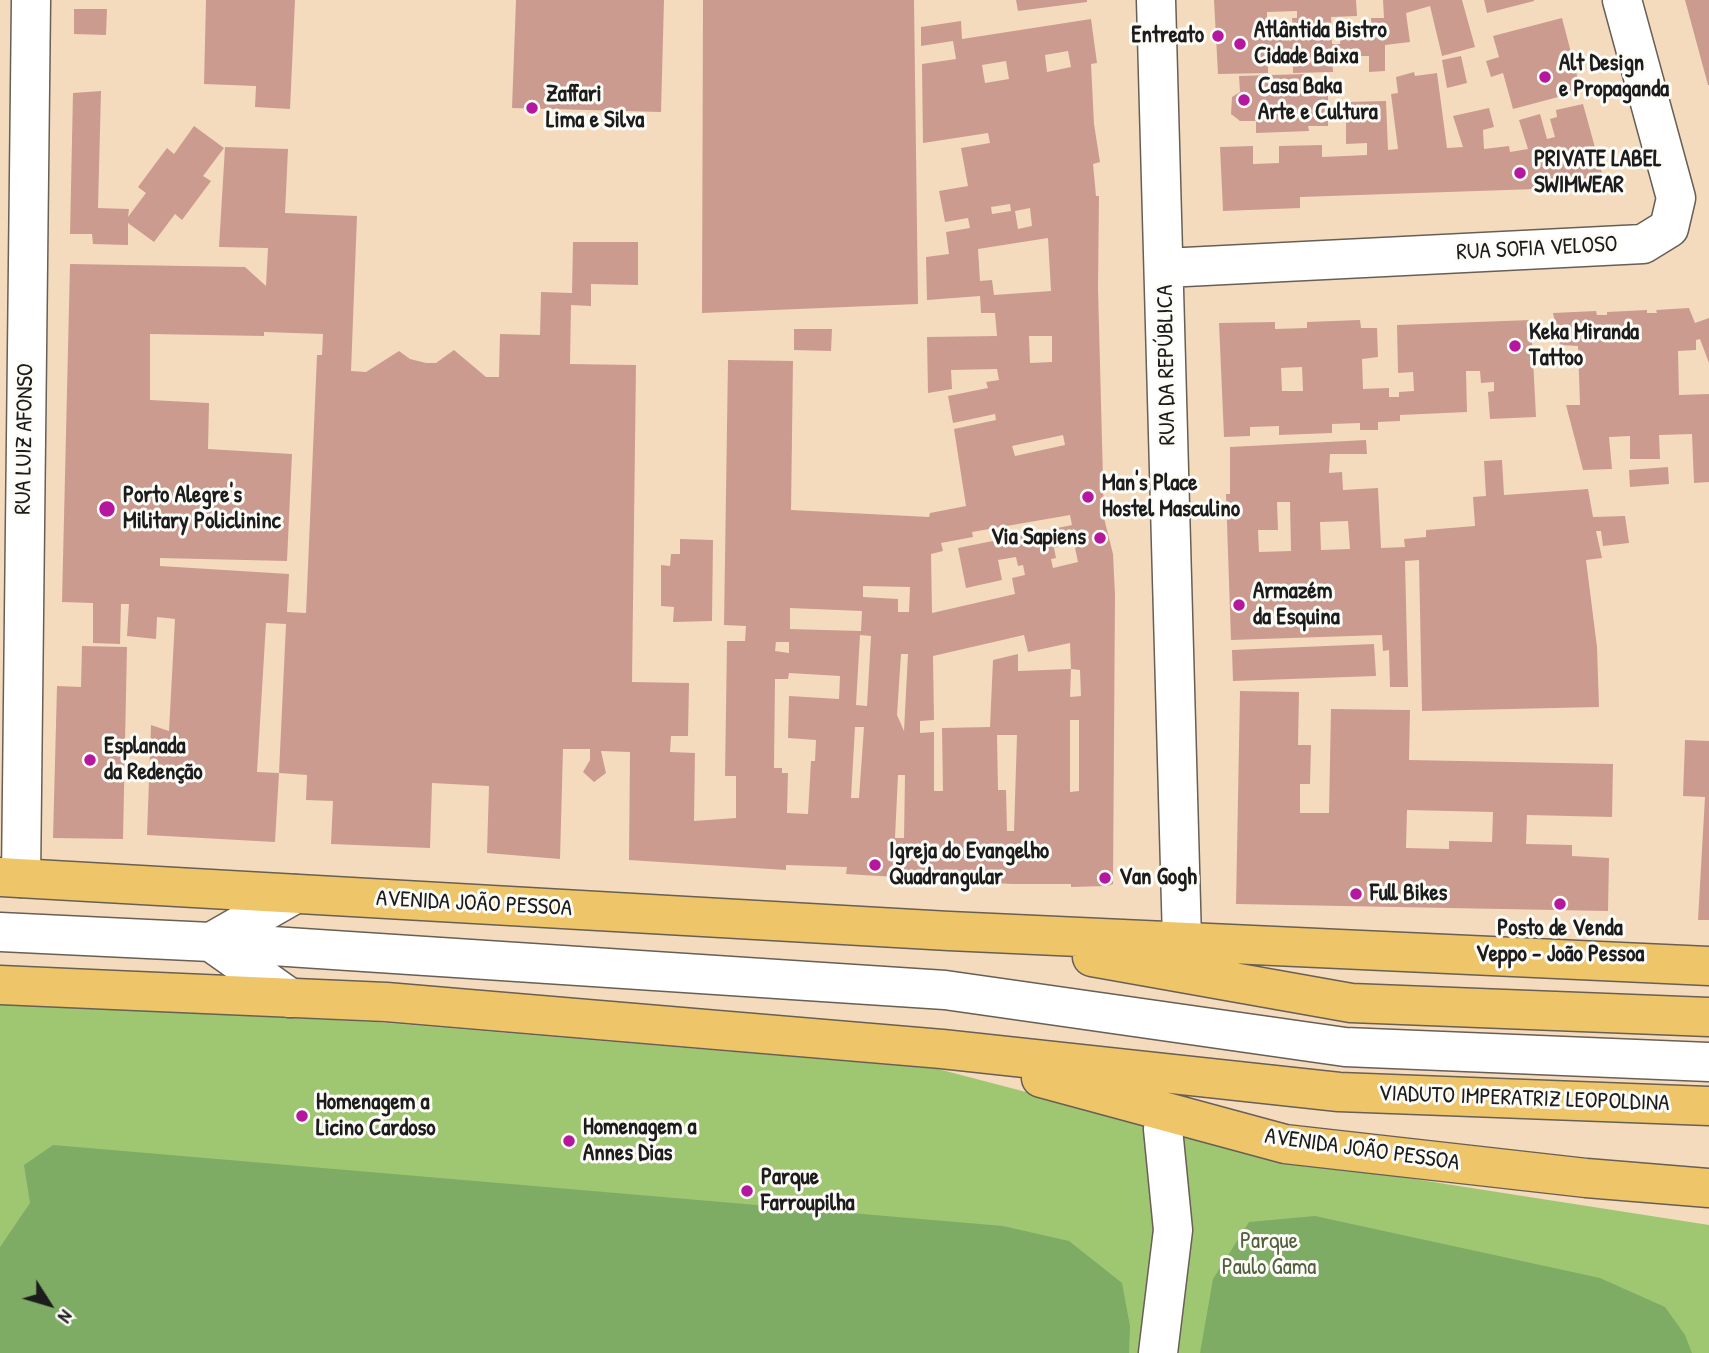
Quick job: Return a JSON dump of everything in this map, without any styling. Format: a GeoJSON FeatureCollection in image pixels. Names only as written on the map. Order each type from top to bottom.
{"type":"FeatureCollection","features":[{"type":"Feature","properties":{"kind":"main road","name":"AVENIDA JOÃO PESSOA"},"geometry":{"type":"LineString","coordinates":[[10,877],[949,931],[1709,966]]}},
{"type":"Feature","properties":{"kind":"main road","name":"AVENIDA JOÃO PESSOA"},"geometry":{"type":"LineString","coordinates":[[949,931],[1351,1003],[1709,1017]]}},
{"type":"Feature","properties":{"kind":"main road","name":"AVENIDA JOÃO PESSOA"},"geometry":{"type":"LineString","coordinates":[[0,985],[400,1003],[942,1049],[1339,1092]]}},
{"type":"Feature","properties":{"kind":"main road","name":"AVENIDA JOÃO PESSOA"},"geometry":{"type":"LineString","coordinates":[[942,1049],[1285,1144],[1586,1178],[1709,1188]]}},
{"type":"Feature","properties":{"kind":"main road","name":"VIADUTO IMPERATRIZ LEOPOLDINA"},"geometry":{"type":"LineString","coordinates":[[1339,1092],[1709,1106]]}},
{"type":"Feature","properties":{"kind":"street","name":"RUA LUIZ AFONSO"},"geometry":{"type":"LineString","coordinates":[[10,877],[31,0]]}},
{"type":"Feature","properties":{"kind":"street","name":"RUA DA REPÚBLICA"},"geometry":{"type":"LineString","coordinates":[[1156,0],[1182,940]]}},
{"type":"Feature","properties":{"kind":"street","name":"RUA SOFIA VELOSO"},"geometry":{"type":"LineString","coordinates":[[1165,268],[1643,244],[1669,228],[1676,198],[1622,0]]}},
{"type":"Feature","properties":{"kind":"street"},"geometry":{"type":"LineString","coordinates":[[290,998],[211,942],[295,894]]}},
{"type":"Feature","properties":{"kind":"street","name":"VIADUTO IMPERATRIZ LEOPOLDINA"},"geometry":{"type":"LineString","coordinates":[[0,932],[211,942],[945,990],[1345,1047],[1709,1062]]}},
{"type":"Feature","properties":{"kind":"street"},"geometry":{"type":"LineString","coordinates":[[1158,1353],[1173,1230],[1163,1129]]}},
{"type":"Feature","properties":{"kind":"green space","name":"Parque Farroupilha"},"geometry":{"type":"Polygon","coordinates":[[[0,1004],[376,1022],[938,1069],[1279,1158],[1709,1225],[1709,1353],[0,1353],[0,1004]]]}},
{"type":"Feature","properties":{"kind":"green space"},"geometry":{"type":"Polygon","coordinates":[[[53,1145],[1003,1226],[1069,1241],[1122,1283],[1130,1326],[1129,1353],[0,1353],[0,1247],[30,1203],[24,1165],[53,1145]]]}},
{"type":"Feature","properties":{"kind":"green space","name":"Parque Paulo Gama"},"geometry":{"type":"Polygon","coordinates":[[[1315,1216],[1600,1278],[1665,1307],[1685,1335],[1692,1353],[1200,1353],[1213,1279],[1249,1222],[1315,1216]]]}},
{"type":"Feature","properties":{"kind":"building"},"geometry":{"type":"Polygon","coordinates":[[[206,0],[295,0],[290,109],[255,107],[256,86],[204,84],[206,0]]]}},
{"type":"Feature","properties":{"kind":"building"},"geometry":{"type":"Polygon","coordinates":[[[516,0],[664,0],[661,112],[512,108],[516,0]]]}},
{"type":"Feature","properties":{"kind":"building"},"geometry":{"type":"Polygon","coordinates":[[[703,0],[914,0],[918,304],[702,313],[703,0]]]}},
{"type":"Feature","properties":{"kind":"building"},"geometry":{"type":"Polygon","coordinates":[[[1016,0],[1087,0],[1087,2],[1018,11],[1016,0]]]}},
{"type":"Feature","properties":{"kind":"building"},"geometry":{"type":"Polygon","coordinates":[[[1214,0],[1356,0],[1357,16],[1331,17],[1332,44],[1340,44],[1341,34],[1372,33],[1371,18],[1384,18],[1383,0],[1462,0],[1475,47],[1442,56],[1430,6],[1406,13],[1410,42],[1385,45],[1385,71],[1369,72],[1369,56],[1332,56],[1333,72],[1293,73],[1293,62],[1268,62],[1268,73],[1218,74],[1214,0]],[[1297,11],[1267,12],[1267,30],[1293,30],[1292,18],[1297,18],[1297,11]]]}},
{"type":"Feature","properties":{"kind":"building"},"geometry":{"type":"Polygon","coordinates":[[[1484,0],[1534,0],[1534,1],[1487,13],[1484,0]]]}},
{"type":"Feature","properties":{"kind":"building"},"geometry":{"type":"Polygon","coordinates":[[[1685,0],[1709,0],[1709,85],[1708,85],[1685,0]]]}},
{"type":"Feature","properties":{"kind":"building"},"geometry":{"type":"Polygon","coordinates":[[[74,9],[107,9],[106,35],[74,34],[74,9]]]}},
{"type":"Feature","properties":{"kind":"building"},"geometry":{"type":"Polygon","coordinates":[[[1562,18],[1581,91],[1513,109],[1503,73],[1491,77],[1486,61],[1499,57],[1493,36],[1562,18]]]}},
{"type":"Feature","properties":{"kind":"building"},"geometry":{"type":"Polygon","coordinates":[[[1091,19],[1097,63],[1091,64],[1094,124],[1100,162],[1093,164],[1096,196],[1099,196],[1098,288],[1104,518],[1113,554],[1115,595],[1113,884],[1071,887],[1071,884],[1012,884],[846,874],[847,867],[786,865],[786,870],[629,860],[630,752],[601,751],[606,773],[594,782],[583,772],[590,760],[590,749],[563,749],[560,859],[487,853],[489,786],[432,783],[430,848],[331,844],[333,801],[306,800],[307,775],[279,773],[275,842],[147,835],[151,725],[169,731],[175,619],[157,617],[156,639],[127,636],[129,604],[121,604],[120,644],[93,643],[93,603],[62,602],[70,264],[245,267],[266,286],[268,248],[219,247],[225,147],[288,149],[285,213],[357,216],[351,371],[366,372],[399,351],[410,359],[436,363],[454,350],[486,377],[499,377],[500,334],[540,335],[541,292],[572,293],[573,242],[638,242],[638,285],[591,284],[591,306],[571,305],[570,364],[636,365],[632,682],[689,683],[688,736],[671,736],[670,752],[695,753],[694,821],[736,818],[736,776],[725,776],[727,641],[745,641],[746,626],[724,625],[728,360],[793,361],[791,510],[929,517],[930,513],[966,506],[954,429],[996,420],[995,414],[953,423],[948,396],[988,388],[986,382],[999,380],[997,369],[951,370],[952,389],[928,393],[927,337],[997,336],[995,313],[981,313],[980,296],[927,300],[926,257],[949,254],[946,232],[970,228],[968,218],[945,222],[939,191],[968,186],[961,148],[990,143],[988,133],[923,143],[922,64],[956,59],[953,41],[921,46],[921,27],[961,21],[962,39],[1091,19]],[[1068,51],[1045,55],[1047,72],[1071,67],[1068,51]],[[1006,61],[982,65],[985,83],[1009,79],[1006,61]],[[1010,204],[991,207],[992,214],[1011,211],[1010,204]],[[1030,208],[1015,211],[1018,229],[1032,226],[1030,208]],[[1048,238],[978,249],[980,281],[992,280],[994,295],[1051,291],[1048,238]],[[150,334],[150,400],[209,403],[208,449],[292,454],[287,561],[160,558],[160,566],[289,574],[287,612],[306,613],[317,355],[322,355],[323,334],[150,334]],[[1029,336],[1030,363],[1052,362],[1052,336],[1029,336]],[[1063,435],[1012,446],[1015,456],[1065,445],[1063,435]],[[1070,515],[972,532],[973,537],[941,543],[943,551],[931,554],[932,613],[1015,594],[1012,578],[1025,575],[1023,565],[1018,566],[1016,557],[998,560],[1002,580],[966,588],[958,548],[1072,525],[1070,515]],[[1074,543],[1054,548],[1056,558],[1051,559],[1053,568],[1078,562],[1074,543]],[[863,586],[863,597],[898,599],[898,612],[909,612],[910,587],[863,586]],[[790,608],[790,629],[861,631],[862,611],[790,608]],[[266,623],[257,772],[279,773],[286,624],[266,623]],[[860,635],[856,705],[867,706],[871,636],[860,635]],[[1024,635],[933,656],[934,720],[920,721],[920,733],[934,732],[934,791],[943,791],[942,728],[990,727],[993,660],[1018,654],[1018,671],[1071,669],[1070,643],[1028,652],[1024,635]],[[776,642],[775,651],[789,653],[789,642],[776,642]],[[901,654],[897,715],[904,731],[908,654],[901,654]],[[1071,669],[1070,697],[1081,696],[1080,670],[1071,669]],[[789,673],[788,679],[775,679],[774,768],[782,768],[782,773],[788,773],[787,813],[808,814],[811,761],[815,761],[816,740],[788,738],[789,696],[839,699],[840,676],[789,673]],[[1070,720],[1070,792],[1079,791],[1079,720],[1070,720]],[[855,727],[851,798],[859,798],[864,727],[855,727]],[[997,735],[998,790],[1006,790],[1007,831],[1014,831],[1017,735],[997,735]],[[898,775],[895,838],[904,838],[905,775],[898,775]]]}},
{"type":"Feature","properties":{"kind":"building"},"geometry":{"type":"Polygon","coordinates":[[[1461,56],[1467,83],[1447,88],[1442,60],[1461,56]]]}},
{"type":"Feature","properties":{"kind":"building"},"geometry":{"type":"Polygon","coordinates":[[[1414,72],[1415,76],[1437,73],[1447,148],[1463,147],[1453,116],[1489,108],[1494,127],[1483,130],[1484,149],[1509,146],[1510,152],[1528,149],[1519,120],[1540,114],[1547,139],[1555,137],[1550,119],[1557,117],[1556,110],[1583,104],[1604,180],[1595,187],[1300,197],[1300,208],[1223,211],[1220,147],[1253,146],[1253,164],[1279,163],[1279,146],[1322,145],[1322,157],[1367,155],[1367,143],[1346,144],[1346,102],[1386,101],[1388,150],[1398,149],[1391,94],[1398,93],[1396,77],[1414,72]]]}},
{"type":"Feature","properties":{"kind":"building"},"geometry":{"type":"Polygon","coordinates":[[[1307,74],[1307,96],[1328,95],[1328,126],[1308,126],[1309,131],[1256,133],[1256,121],[1240,121],[1231,114],[1232,97],[1240,92],[1239,76],[1307,74]]]}},
{"type":"Feature","properties":{"kind":"building"},"geometry":{"type":"Polygon","coordinates":[[[101,91],[98,208],[129,209],[128,217],[146,193],[138,187],[167,148],[174,154],[194,126],[224,148],[203,176],[211,181],[182,220],[175,214],[154,242],[128,223],[128,245],[93,244],[92,234],[70,234],[73,93],[101,91]]]}},
{"type":"Feature","properties":{"kind":"building"},"geometry":{"type":"Polygon","coordinates":[[[1689,308],[1695,323],[1709,318],[1709,363],[1700,339],[1696,340],[1696,350],[1678,351],[1679,395],[1709,394],[1709,482],[1694,483],[1692,434],[1659,435],[1660,459],[1630,459],[1630,436],[1609,437],[1612,469],[1583,470],[1566,405],[1580,405],[1578,346],[1560,345],[1553,313],[1596,311],[1597,315],[1607,315],[1607,312],[1647,310],[1647,313],[1657,313],[1656,310],[1689,308]]]}},
{"type":"Feature","properties":{"kind":"building"},"geometry":{"type":"Polygon","coordinates":[[[1360,320],[1361,328],[1377,328],[1378,357],[1362,359],[1363,389],[1389,388],[1389,397],[1399,397],[1399,392],[1414,391],[1413,372],[1398,373],[1397,325],[1531,320],[1536,417],[1490,419],[1488,392],[1494,391],[1494,382],[1481,383],[1480,371],[1466,371],[1467,412],[1400,415],[1400,421],[1378,422],[1378,430],[1360,430],[1360,423],[1332,424],[1332,433],[1279,435],[1279,426],[1250,427],[1250,436],[1224,437],[1219,323],[1275,322],[1275,329],[1307,328],[1307,322],[1360,320]],[[1302,367],[1281,368],[1282,391],[1303,391],[1302,367]]]}},
{"type":"Feature","properties":{"kind":"building"},"geometry":{"type":"Polygon","coordinates":[[[794,329],[832,329],[831,351],[794,350],[794,329]]]}},
{"type":"Feature","properties":{"kind":"building"},"geometry":{"type":"Polygon","coordinates":[[[1366,440],[1367,454],[1330,454],[1329,473],[1342,472],[1343,490],[1378,488],[1381,548],[1405,547],[1404,539],[1426,537],[1426,530],[1475,526],[1473,497],[1486,496],[1484,461],[1502,460],[1504,495],[1588,489],[1593,517],[1625,516],[1629,543],[1603,546],[1601,531],[1596,531],[1602,558],[1586,560],[1597,647],[1599,707],[1422,711],[1419,560],[1405,561],[1408,687],[1390,687],[1389,650],[1383,651],[1382,635],[1231,640],[1226,494],[1230,494],[1230,447],[1366,440]],[[1277,502],[1278,530],[1258,530],[1259,552],[1291,551],[1290,502],[1277,502]],[[1348,521],[1320,522],[1321,550],[1350,549],[1348,521]]]}},
{"type":"Feature","properties":{"kind":"building"},"geometry":{"type":"Polygon","coordinates":[[[1668,467],[1669,484],[1630,487],[1629,470],[1668,467]]]}},
{"type":"Feature","properties":{"kind":"building"},"geometry":{"type":"Polygon","coordinates":[[[680,539],[713,540],[712,621],[673,622],[674,607],[661,606],[661,565],[670,566],[671,554],[680,554],[680,539]]]}},
{"type":"Feature","properties":{"kind":"building"},"geometry":{"type":"Polygon","coordinates":[[[1374,644],[1376,676],[1233,681],[1232,650],[1374,644]]]}},
{"type":"Feature","properties":{"kind":"building","name":"Esplanada da Redenção"},"geometry":{"type":"Polygon","coordinates":[[[82,646],[127,647],[123,839],[53,838],[57,686],[81,687],[82,646]]]}},
{"type":"Feature","properties":{"kind":"building"},"geometry":{"type":"Polygon","coordinates":[[[1240,691],[1299,692],[1298,745],[1311,745],[1310,784],[1300,784],[1300,813],[1329,813],[1331,709],[1410,710],[1409,760],[1613,764],[1612,817],[1527,815],[1526,844],[1572,845],[1572,856],[1609,858],[1608,911],[1236,904],[1240,691]],[[1407,810],[1406,848],[1449,849],[1449,841],[1492,842],[1493,812],[1407,810]]]}},
{"type":"Feature","properties":{"kind":"building"},"geometry":{"type":"Polygon","coordinates":[[[1685,740],[1709,741],[1709,920],[1698,920],[1705,797],[1683,796],[1685,740]]]}},
{"type":"Feature","properties":{"kind":"place","name":"Entreato"},"geometry":{"type":"Point","coordinates":[1218,36]}},
{"type":"Feature","properties":{"kind":"place","name":"Atlântida Bistro Cidade Baixa"},"geometry":{"type":"Point","coordinates":[1240,44]}},
{"type":"Feature","properties":{"kind":"place","name":"Alt Design e Propaganda"},"geometry":{"type":"Point","coordinates":[1545,77]}},
{"type":"Feature","properties":{"kind":"place","name":"Casa Baka Arte e Cultura"},"geometry":{"type":"Point","coordinates":[1244,100]}},
{"type":"Feature","properties":{"kind":"place","name":"Zaffari Lima e Silva"},"geometry":{"type":"Point","coordinates":[532,108]}},
{"type":"Feature","properties":{"kind":"place","name":"PRIVATE LABEL SWIMWEAR"},"geometry":{"type":"Point","coordinates":[1520,173]}},
{"type":"Feature","properties":{"kind":"place","name":"Keka Miranda Tattoo"},"geometry":{"type":"Point","coordinates":[1515,346]}},
{"type":"Feature","properties":{"kind":"place","name":"Man's Place Hostel Masculino"},"geometry":{"type":"Point","coordinates":[1088,497]}},
{"type":"Feature","properties":{"kind":"place","name":"Porto Alegre's Military Policlininc"},"geometry":{"type":"Point","coordinates":[107,509]}},
{"type":"Feature","properties":{"kind":"place","name":"Via Sapiens"},"geometry":{"type":"Point","coordinates":[1100,538]}},
{"type":"Feature","properties":{"kind":"place","name":"Armazém da Esquina"},"geometry":{"type":"Point","coordinates":[1239,605]}},
{"type":"Feature","properties":{"kind":"place","name":"Esplanada da Redenção"},"geometry":{"type":"Point","coordinates":[90,760]}},
{"type":"Feature","properties":{"kind":"place","name":"Igreja do Evangelho Quadrangular"},"geometry":{"type":"Point","coordinates":[875,865]}},
{"type":"Feature","properties":{"kind":"place","name":"Van Gogh"},"geometry":{"type":"Point","coordinates":[1105,878]}},
{"type":"Feature","properties":{"kind":"place","name":"Full Bikes"},"geometry":{"type":"Point","coordinates":[1356,894]}},
{"type":"Feature","properties":{"kind":"place","name":"Posto de Venda Veppo - João Pessoa"},"geometry":{"type":"Point","coordinates":[1560,904]}},
{"type":"Feature","properties":{"kind":"place","name":"Homenagem a Licino Cardoso"},"geometry":{"type":"Point","coordinates":[302,1116]}},
{"type":"Feature","properties":{"kind":"place","name":"Homenagem a Annes Dias"},"geometry":{"type":"Point","coordinates":[569,1141]}},
{"type":"Feature","properties":{"kind":"place","name":"Parque Farroupilha"},"geometry":{"type":"Point","coordinates":[747,1191]}}]}
